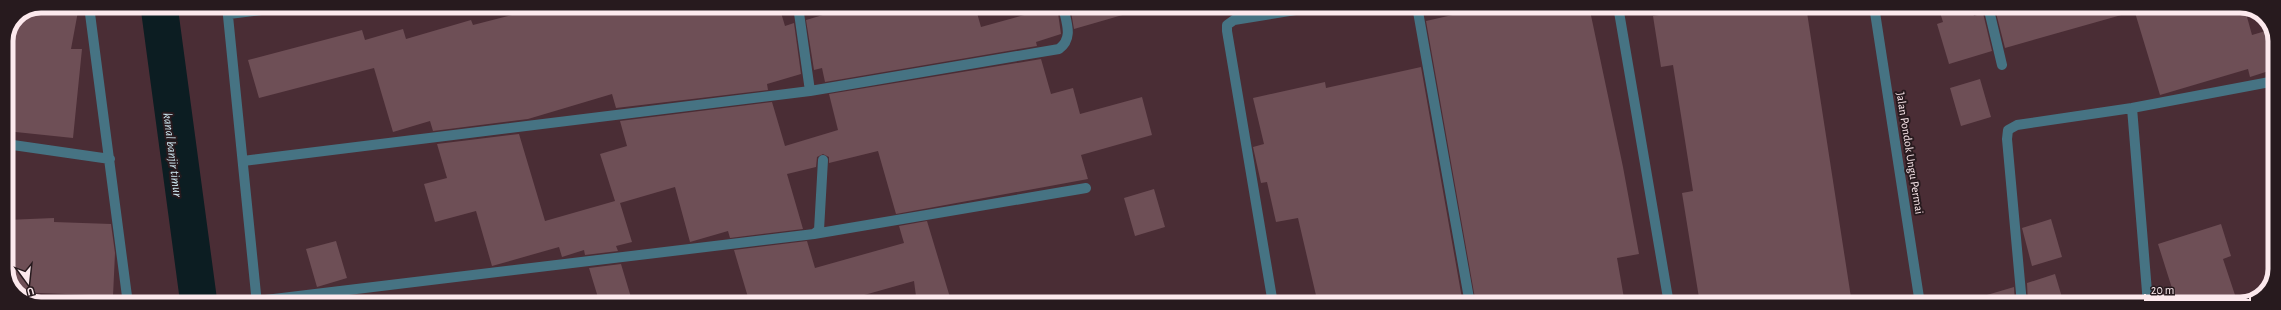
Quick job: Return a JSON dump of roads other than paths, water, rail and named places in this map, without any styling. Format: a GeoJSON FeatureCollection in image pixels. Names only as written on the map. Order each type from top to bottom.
{"type":"FeatureCollection","features":[{"type":"Feature","properties":{"kind":"street"},"geometry":{"type":"LineString","coordinates":[[90,13],[127,297]]}},
{"type":"Feature","properties":{"kind":"street"},"geometry":{"type":"LineString","coordinates":[[228,13],[256,297]]}},
{"type":"Feature","properties":{"kind":"street"},"geometry":{"type":"LineString","coordinates":[[799,13],[810,91]]}},
{"type":"Feature","properties":{"kind":"street"},"geometry":{"type":"LineString","coordinates":[[243,161],[810,91],[1059,49],[1067,44],[1068,37],[1064,13]]}},
{"type":"Feature","properties":{"kind":"street"},"geometry":{"type":"LineString","coordinates":[[1264,13],[1234,20],[1227,25],[1227,31],[1272,297]]}},
{"type":"Feature","properties":{"kind":"street"},"geometry":{"type":"LineString","coordinates":[[1418,13],[1469,297]]}},
{"type":"Feature","properties":{"kind":"street"},"geometry":{"type":"LineString","coordinates":[[1619,13],[1668,297]]}},
{"type":"Feature","properties":{"kind":"street","name":"Jalan Pondok Ungu Permai"},"geometry":{"type":"LineString","coordinates":[[1875,13],[1919,297]]}},
{"type":"Feature","properties":{"kind":"street"},"geometry":{"type":"LineString","coordinates":[[1990,13],[2002,65]]}},
{"type":"Feature","properties":{"kind":"street"},"geometry":{"type":"LineString","coordinates":[[2021,297],[2007,139],[2008,130],[2017,125],[2132,108],[2268,82]]}},
{"type":"Feature","properties":{"kind":"street"},"geometry":{"type":"LineString","coordinates":[[2132,108],[2147,297]]}},
{"type":"Feature","properties":{"kind":"street"},"geometry":{"type":"LineString","coordinates":[[13,145],[110,159]]}},
{"type":"Feature","properties":{"kind":"street"},"geometry":{"type":"LineString","coordinates":[[814,234],[819,230],[823,160]]}},
{"type":"Feature","properties":{"kind":"street"},"geometry":{"type":"LineString","coordinates":[[305,297],[814,234],[1086,188]]}},
{"type":"Feature","properties":{"kind":"waterway","name":"kanal banjir timur"},"geometry":{"type":"LineString","coordinates":[[160,13],[198,297]]}}]}
